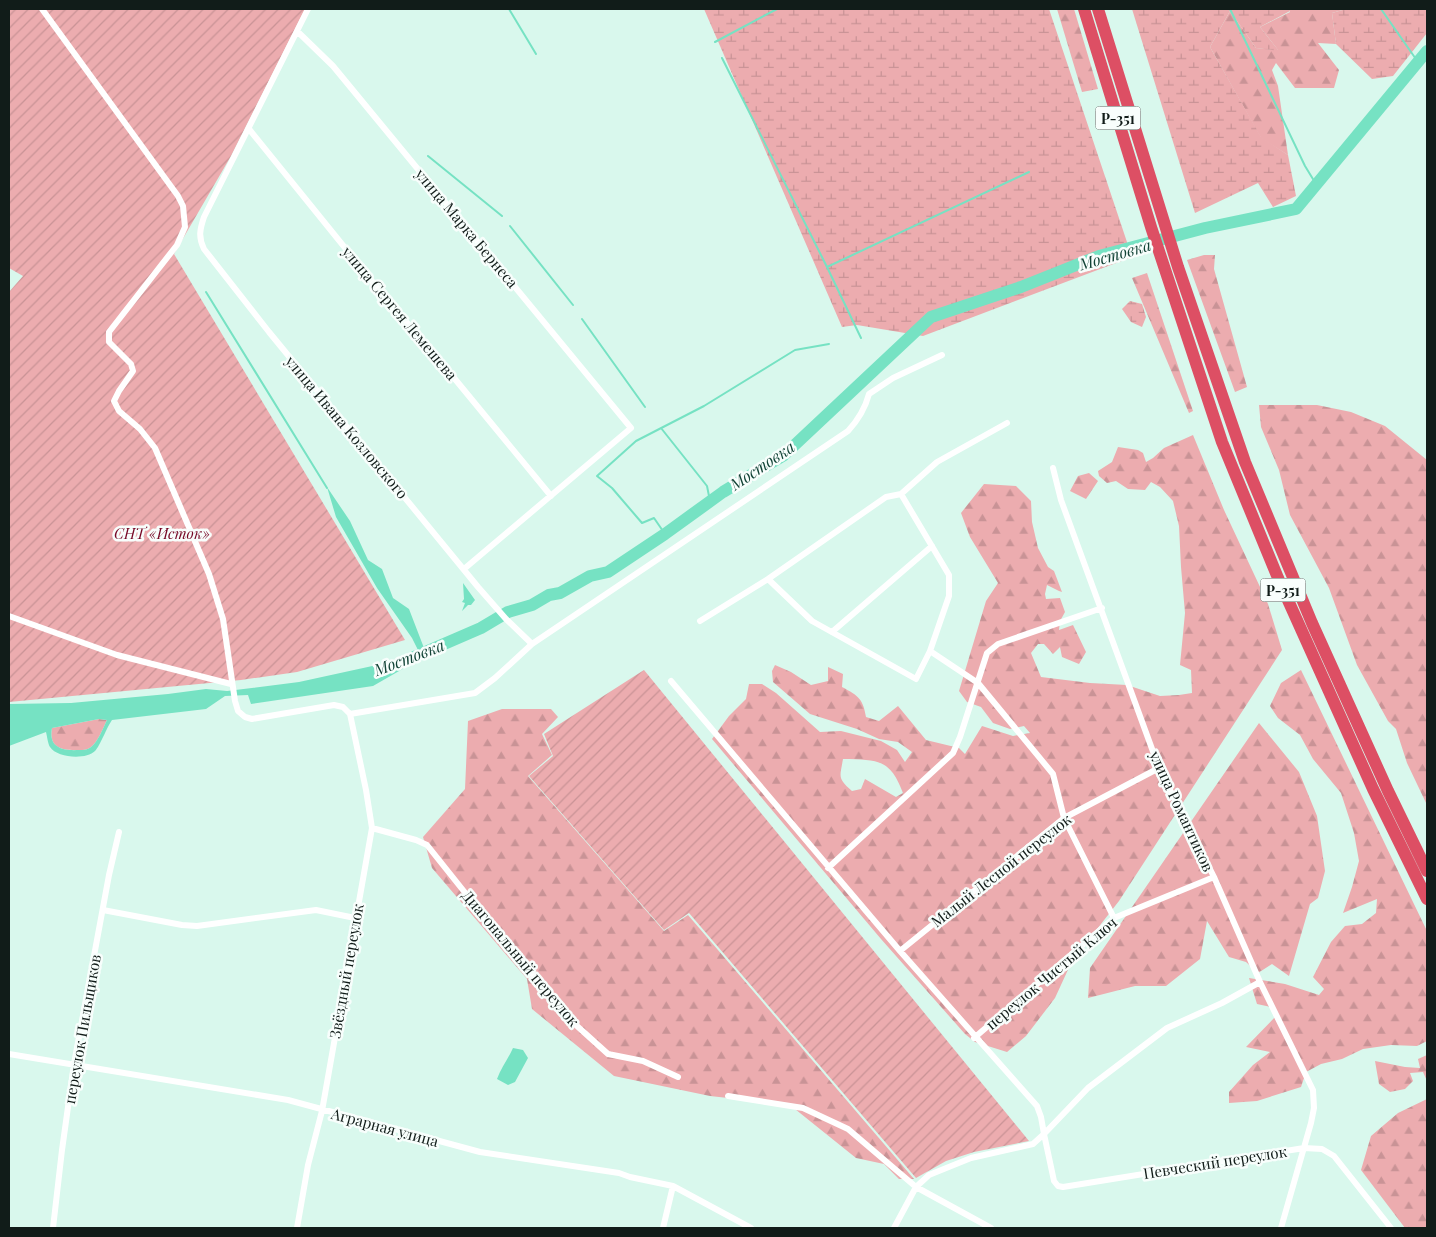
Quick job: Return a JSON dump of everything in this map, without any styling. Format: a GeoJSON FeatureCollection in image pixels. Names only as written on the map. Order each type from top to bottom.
{"type":"FeatureCollection","features":[{"type":"Feature","properties":{"kind":"highway","name":"Р-351"},"geometry":{"type":"LineString","coordinates":[[1084,9],[1151,227],[1172,268],[1248,471],[1312,623],[1388,791],[1427,871]]}},
{"type":"Feature","properties":{"kind":"highway","name":"Р-351"},"geometry":{"type":"LineString","coordinates":[[1098,9],[1165,225],[1172,268],[1222,442],[1278,578],[1373,789],[1427,899]]}},
{"type":"Feature","properties":{"kind":"street"},"geometry":{"type":"LineString","coordinates":[[42,9],[124,120],[178,196],[183,206],[185,227],[177,245],[112,326],[108,337],[109,342],[131,364],[133,371],[114,401],[119,411],[140,429],[155,448],[209,574],[223,619],[235,701],[238,711],[245,717],[252,719],[334,705],[343,707],[350,714],[475,693],[495,678],[532,644],[848,431],[858,420],[866,406],[869,394],[893,378],[942,355]]}},
{"type":"Feature","properties":{"kind":"street"},"geometry":{"type":"LineString","coordinates":[[249,129],[308,9]]}},
{"type":"Feature","properties":{"kind":"street","name":"улица Марка Бернеса"},"geometry":{"type":"LineString","coordinates":[[298,32],[333,66],[631,428],[551,496]]}},
{"type":"Feature","properties":{"kind":"street","name":"улица Ивана Козловского"},"geometry":{"type":"LineString","coordinates":[[249,129],[204,217],[199,239],[204,249],[269,332],[499,612],[532,644]]}},
{"type":"Feature","properties":{"kind":"street","name":"улица Сергея Лемешева"},"geometry":{"type":"LineString","coordinates":[[249,129],[392,306],[551,496]]}},
{"type":"Feature","properties":{"kind":"street"},"geometry":{"type":"LineString","coordinates":[[700,621],[768,579],[886,497],[901,494],[937,462],[1007,423]]}},
{"type":"Feature","properties":{"kind":"street","name":"улица Романтиков"},"geometry":{"type":"LineString","coordinates":[[1053,468],[1061,500],[1159,768],[1214,877],[1260,982],[1313,1090],[1314,1108],[1281,1228]]}},
{"type":"Feature","properties":{"kind":"street"},"geometry":{"type":"LineString","coordinates":[[768,579],[812,621],[916,679],[930,651],[949,596],[949,575],[901,494]]}},
{"type":"Feature","properties":{"kind":"street"},"geometry":{"type":"LineString","coordinates":[[464,569],[551,496]]}},
{"type":"Feature","properties":{"kind":"street"},"geometry":{"type":"LineString","coordinates":[[832,632],[932,546]]}},
{"type":"Feature","properties":{"kind":"street"},"geometry":{"type":"LineString","coordinates":[[828,868],[953,753],[987,653],[998,644],[1102,608]]}},
{"type":"Feature","properties":{"kind":"street"},"geometry":{"type":"LineString","coordinates":[[9,616],[117,655],[232,686]]}},
{"type":"Feature","properties":{"kind":"street"},"geometry":{"type":"LineString","coordinates":[[930,651],[978,683],[1052,774],[1064,818],[1114,918]]}},
{"type":"Feature","properties":{"kind":"street","name":"Певческий переулок"},"geometry":{"type":"LineString","coordinates":[[671,681],[828,868],[974,1038],[1036,1106],[1041,1117],[1054,1181],[1058,1186],[1064,1187],[1304,1148],[1322,1149],[1334,1156],[1391,1228]]}},
{"type":"Feature","properties":{"kind":"street","name":"Звёздный переулок"},"geometry":{"type":"LineString","coordinates":[[297,1228],[308,1165],[322,1111],[372,828],[370,806],[350,714]]}},
{"type":"Feature","properties":{"kind":"street","name":"Малый Лесной переулок"},"geometry":{"type":"LineString","coordinates":[[900,951],[1064,818],[1159,768]]}},
{"type":"Feature","properties":{"kind":"street","name":"Диагональный переулок"},"geometry":{"type":"LineString","coordinates":[[372,828],[416,840],[427,845],[577,1026],[608,1054],[643,1061],[678,1077]]}},
{"type":"Feature","properties":{"kind":"street","name":"переулок Пильщиков"},"geometry":{"type":"LineString","coordinates":[[53,1228],[74,1064],[109,875],[119,832]]}},
{"type":"Feature","properties":{"kind":"street","name":"переулок Чистый Ключ"},"geometry":{"type":"LineString","coordinates":[[974,1038],[1114,918],[1214,877]]}},
{"type":"Feature","properties":{"kind":"street"},"geometry":{"type":"LineString","coordinates":[[103,910],[182,925],[197,926],[316,910],[355,918]]}},
{"type":"Feature","properties":{"kind":"street"},"geometry":{"type":"LineString","coordinates":[[894,1228],[916,1187],[929,1175],[971,1158],[1033,1144],[1088,1088],[1167,1028],[1222,1003],[1260,982]]}},
{"type":"Feature","properties":{"kind":"street","name":"Аграрная улица"},"geometry":{"type":"LineString","coordinates":[[9,1054],[288,1100],[322,1111],[480,1152],[619,1173],[673,1186],[751,1228]]}},
{"type":"Feature","properties":{"kind":"street"},"geometry":{"type":"LineString","coordinates":[[728,1096],[803,1108],[848,1129],[916,1187],[991,1228]]}},
{"type":"Feature","properties":{"kind":"street"},"geometry":{"type":"LineString","coordinates":[[663,1228],[673,1186]]}},
{"type":"Feature","properties":{"kind":"green space","name":"СНТ «Исток»"},"geometry":{"type":"Polygon","coordinates":[[[9,9],[305,9],[231,156],[174,254],[405,640],[297,672],[241,680],[9,702],[9,292],[23,276],[9,268],[9,9]]]}},
{"type":"Feature","properties":{"kind":"green space"},"geometry":{"type":"Polygon","coordinates":[[[704,9],[1049,9],[1132,257],[923,336],[857,325],[842,327],[704,9]]]}},
{"type":"Feature","properties":{"kind":"green space"},"geometry":{"type":"Polygon","coordinates":[[[1057,9],[1074,9],[1098,89],[1082,92],[1057,9]]]}},
{"type":"Feature","properties":{"kind":"green space"},"geometry":{"type":"Polygon","coordinates":[[[1132,9],[1289,9],[1290,11],[1260,27],[1279,51],[1256,48],[1230,11],[1210,47],[1261,137],[1288,155],[1296,196],[1273,207],[1258,183],[1195,213],[1132,9]]]}},
{"type":"Feature","properties":{"kind":"green space"},"geometry":{"type":"Polygon","coordinates":[[[1289,9],[1346,9],[1332,13],[1336,44],[1318,43],[1339,70],[1334,88],[1295,88],[1276,63],[1272,70],[1278,86],[1288,155],[1261,138],[1210,47],[1230,11],[1256,48],[1278,50],[1260,27],[1290,12],[1289,9]]]}},
{"type":"Feature","properties":{"kind":"green space"},"geometry":{"type":"Polygon","coordinates":[[[1346,9],[1427,9],[1427,33],[1393,76],[1372,79],[1336,44],[1332,13],[1346,9]]]}},
{"type":"Feature","properties":{"kind":"green space"},"geometry":{"type":"Polygon","coordinates":[[[1204,255],[1215,255],[1214,269],[1247,387],[1235,392],[1187,260],[1204,255]]]}},
{"type":"Feature","properties":{"kind":"green space"},"geometry":{"type":"Polygon","coordinates":[[[1147,273],[1193,411],[1189,413],[1132,278],[1147,273]]]}},
{"type":"Feature","properties":{"kind":"green space"},"geometry":{"type":"Polygon","coordinates":[[[1130,301],[1142,304],[1146,317],[1142,327],[1131,322],[1122,309],[1130,301]]]}},
{"type":"Feature","properties":{"kind":"green space"},"geometry":{"type":"Polygon","coordinates":[[[1259,405],[1317,405],[1351,412],[1385,426],[1427,460],[1427,805],[1407,763],[1396,729],[1388,721],[1357,665],[1329,588],[1290,515],[1279,470],[1261,427],[1259,405]]]}},
{"type":"Feature","properties":{"kind":"green space"},"geometry":{"type":"Polygon","coordinates":[[[1193,435],[1224,510],[1268,604],[1282,650],[1119,901],[1072,961],[1055,998],[1026,1036],[1007,1052],[975,1042],[965,1034],[881,939],[712,739],[729,716],[746,699],[749,684],[762,684],[776,693],[820,732],[841,731],[881,741],[897,750],[905,762],[912,752],[898,742],[879,739],[857,729],[810,714],[773,682],[772,671],[775,665],[791,672],[811,685],[828,681],[828,667],[843,674],[842,687],[853,693],[862,702],[866,717],[879,721],[898,706],[926,740],[959,748],[965,754],[982,726],[1013,736],[1030,733],[1024,726],[1010,729],[993,723],[981,707],[967,702],[959,691],[986,601],[998,583],[970,537],[961,513],[984,484],[1016,486],[1031,501],[1032,522],[1038,548],[1048,567],[1054,571],[1062,592],[1047,585],[1046,599],[1060,598],[1065,612],[1060,621],[1059,630],[1073,625],[1086,652],[1079,664],[1062,657],[1060,647],[1053,654],[1044,644],[1038,644],[1031,653],[1041,677],[1127,685],[1160,696],[1192,693],[1191,670],[1180,665],[1185,613],[1179,526],[1173,501],[1160,487],[1151,482],[1145,490],[1128,489],[1116,481],[1107,483],[1099,476],[1098,471],[1112,462],[1118,447],[1138,450],[1143,453],[1146,462],[1164,448],[1193,435]],[[843,759],[841,777],[852,791],[861,789],[865,779],[896,797],[903,793],[893,773],[881,763],[843,759]]]}},
{"type":"Feature","properties":{"kind":"green space"},"geometry":{"type":"Polygon","coordinates":[[[1089,473],[1098,481],[1086,499],[1070,491],[1078,476],[1089,473]]]}},
{"type":"Feature","properties":{"kind":"green space"},"geometry":{"type":"Polygon","coordinates":[[[644,670],[1029,1141],[974,1152],[946,1161],[916,1178],[689,913],[664,930],[529,776],[553,756],[544,734],[644,670]]]}},
{"type":"Feature","properties":{"kind":"green space"},"geometry":{"type":"Polygon","coordinates":[[[1301,670],[1427,931],[1427,1041],[1417,1046],[1391,1045],[1363,1049],[1342,1059],[1321,1064],[1306,1072],[1301,1087],[1257,1101],[1229,1103],[1229,1092],[1253,1065],[1270,1052],[1246,1047],[1276,1016],[1275,1008],[1257,1004],[1249,978],[1285,984],[1319,995],[1324,989],[1313,977],[1331,942],[1345,926],[1362,924],[1376,913],[1377,899],[1343,913],[1359,861],[1354,833],[1341,793],[1313,759],[1300,735],[1278,718],[1270,706],[1281,683],[1301,670]]]}},
{"type":"Feature","properties":{"kind":"green space"},"geometry":{"type":"Polygon","coordinates":[[[502,709],[551,709],[558,717],[542,734],[552,755],[528,776],[664,931],[688,915],[914,1179],[899,1179],[884,1164],[856,1158],[790,1105],[710,1096],[614,1076],[532,1009],[527,979],[432,868],[423,837],[465,789],[468,721],[502,709]]]}},
{"type":"Feature","properties":{"kind":"green space"},"geometry":{"type":"Polygon","coordinates":[[[99,719],[107,720],[96,742],[88,749],[63,749],[58,747],[52,740],[52,728],[99,719]]]}},
{"type":"Feature","properties":{"kind":"green space"},"geometry":{"type":"Polygon","coordinates":[[[1259,723],[1299,772],[1317,816],[1325,871],[1318,898],[1310,904],[1289,976],[1272,964],[1258,973],[1246,962],[1229,957],[1207,921],[1200,959],[1166,986],[1135,986],[1088,998],[1090,968],[1259,723]]]}},
{"type":"Feature","properties":{"kind":"green space"},"geometry":{"type":"Polygon","coordinates":[[[1427,1055],[1427,1081],[1423,1072],[1410,1073],[1413,1081],[1405,1089],[1390,1092],[1379,1084],[1375,1061],[1420,1068],[1418,1059],[1427,1055]]]}},
{"type":"Feature","properties":{"kind":"green space"},"geometry":{"type":"Polygon","coordinates":[[[1427,1099],[1427,1228],[1405,1228],[1361,1170],[1371,1136],[1398,1113],[1427,1099]]]}},
{"type":"Feature","properties":{"kind":"shaded area"},"geometry":{"type":"Polygon","coordinates":[[[327,487],[350,521],[368,560],[382,569],[393,598],[409,609],[424,648],[430,650],[425,659],[413,663],[373,686],[251,704],[248,695],[225,696],[206,709],[112,720],[97,749],[85,756],[65,755],[54,751],[49,746],[46,732],[9,746],[9,704],[71,703],[206,689],[227,691],[299,682],[409,658],[419,652],[412,638],[377,588],[336,517],[327,487]],[[99,719],[52,728],[52,740],[62,749],[87,749],[96,742],[107,720],[99,719]]]}},
{"type":"Feature","properties":{"kind":"shaded area"},"geometry":{"type":"Polygon","coordinates":[[[463,583],[475,600],[462,611],[465,603],[462,602],[464,599],[463,583]]]}},
{"type":"Feature","properties":{"kind":"shaded area"},"geometry":{"type":"Polygon","coordinates":[[[513,1048],[523,1050],[528,1058],[515,1082],[508,1085],[497,1079],[513,1048]]]}},
{"type":"Feature","properties":{"kind":"waterway"},"geometry":{"type":"LineString","coordinates":[[509,9],[536,54]]}},
{"type":"Feature","properties":{"kind":"waterway"},"geometry":{"type":"LineString","coordinates":[[715,42],[777,9]]}},
{"type":"Feature","properties":{"kind":"waterway"},"geometry":{"type":"LineString","coordinates":[[1230,9],[1305,166],[1316,184]]}},
{"type":"Feature","properties":{"kind":"waterway"},"geometry":{"type":"LineString","coordinates":[[1381,9],[1418,62]]}},
{"type":"Feature","properties":{"kind":"waterway","name":"Мостовка"},"geometry":{"type":"LineString","coordinates":[[414,657],[481,628],[508,612],[532,605],[549,595],[560,593],[590,576],[608,572],[723,492],[784,455],[931,317],[1021,287],[1099,256],[1205,228],[1296,209],[1427,51]]}},
{"type":"Feature","properties":{"kind":"waterway"},"geometry":{"type":"LineString","coordinates":[[722,58],[827,267]]}},
{"type":"Feature","properties":{"kind":"waterway"},"geometry":{"type":"LineString","coordinates":[[428,156],[502,216]]}},
{"type":"Feature","properties":{"kind":"waterway"},"geometry":{"type":"LineString","coordinates":[[861,338],[827,267],[1029,172]]}},
{"type":"Feature","properties":{"kind":"waterway"},"geometry":{"type":"LineString","coordinates":[[510,226],[573,305]]}},
{"type":"Feature","properties":{"kind":"waterway"},"geometry":{"type":"LineString","coordinates":[[206,292],[327,488]]}},
{"type":"Feature","properties":{"kind":"waterway"},"geometry":{"type":"LineString","coordinates":[[582,319],[645,407]]}},
{"type":"Feature","properties":{"kind":"waterway"},"geometry":{"type":"LineString","coordinates":[[665,534],[654,518],[642,523],[612,488],[597,476],[636,441],[704,406],[795,350],[829,344]]}},
{"type":"Feature","properties":{"kind":"waterway"},"geometry":{"type":"LineString","coordinates":[[661,428],[707,486],[710,501]]}}]}
